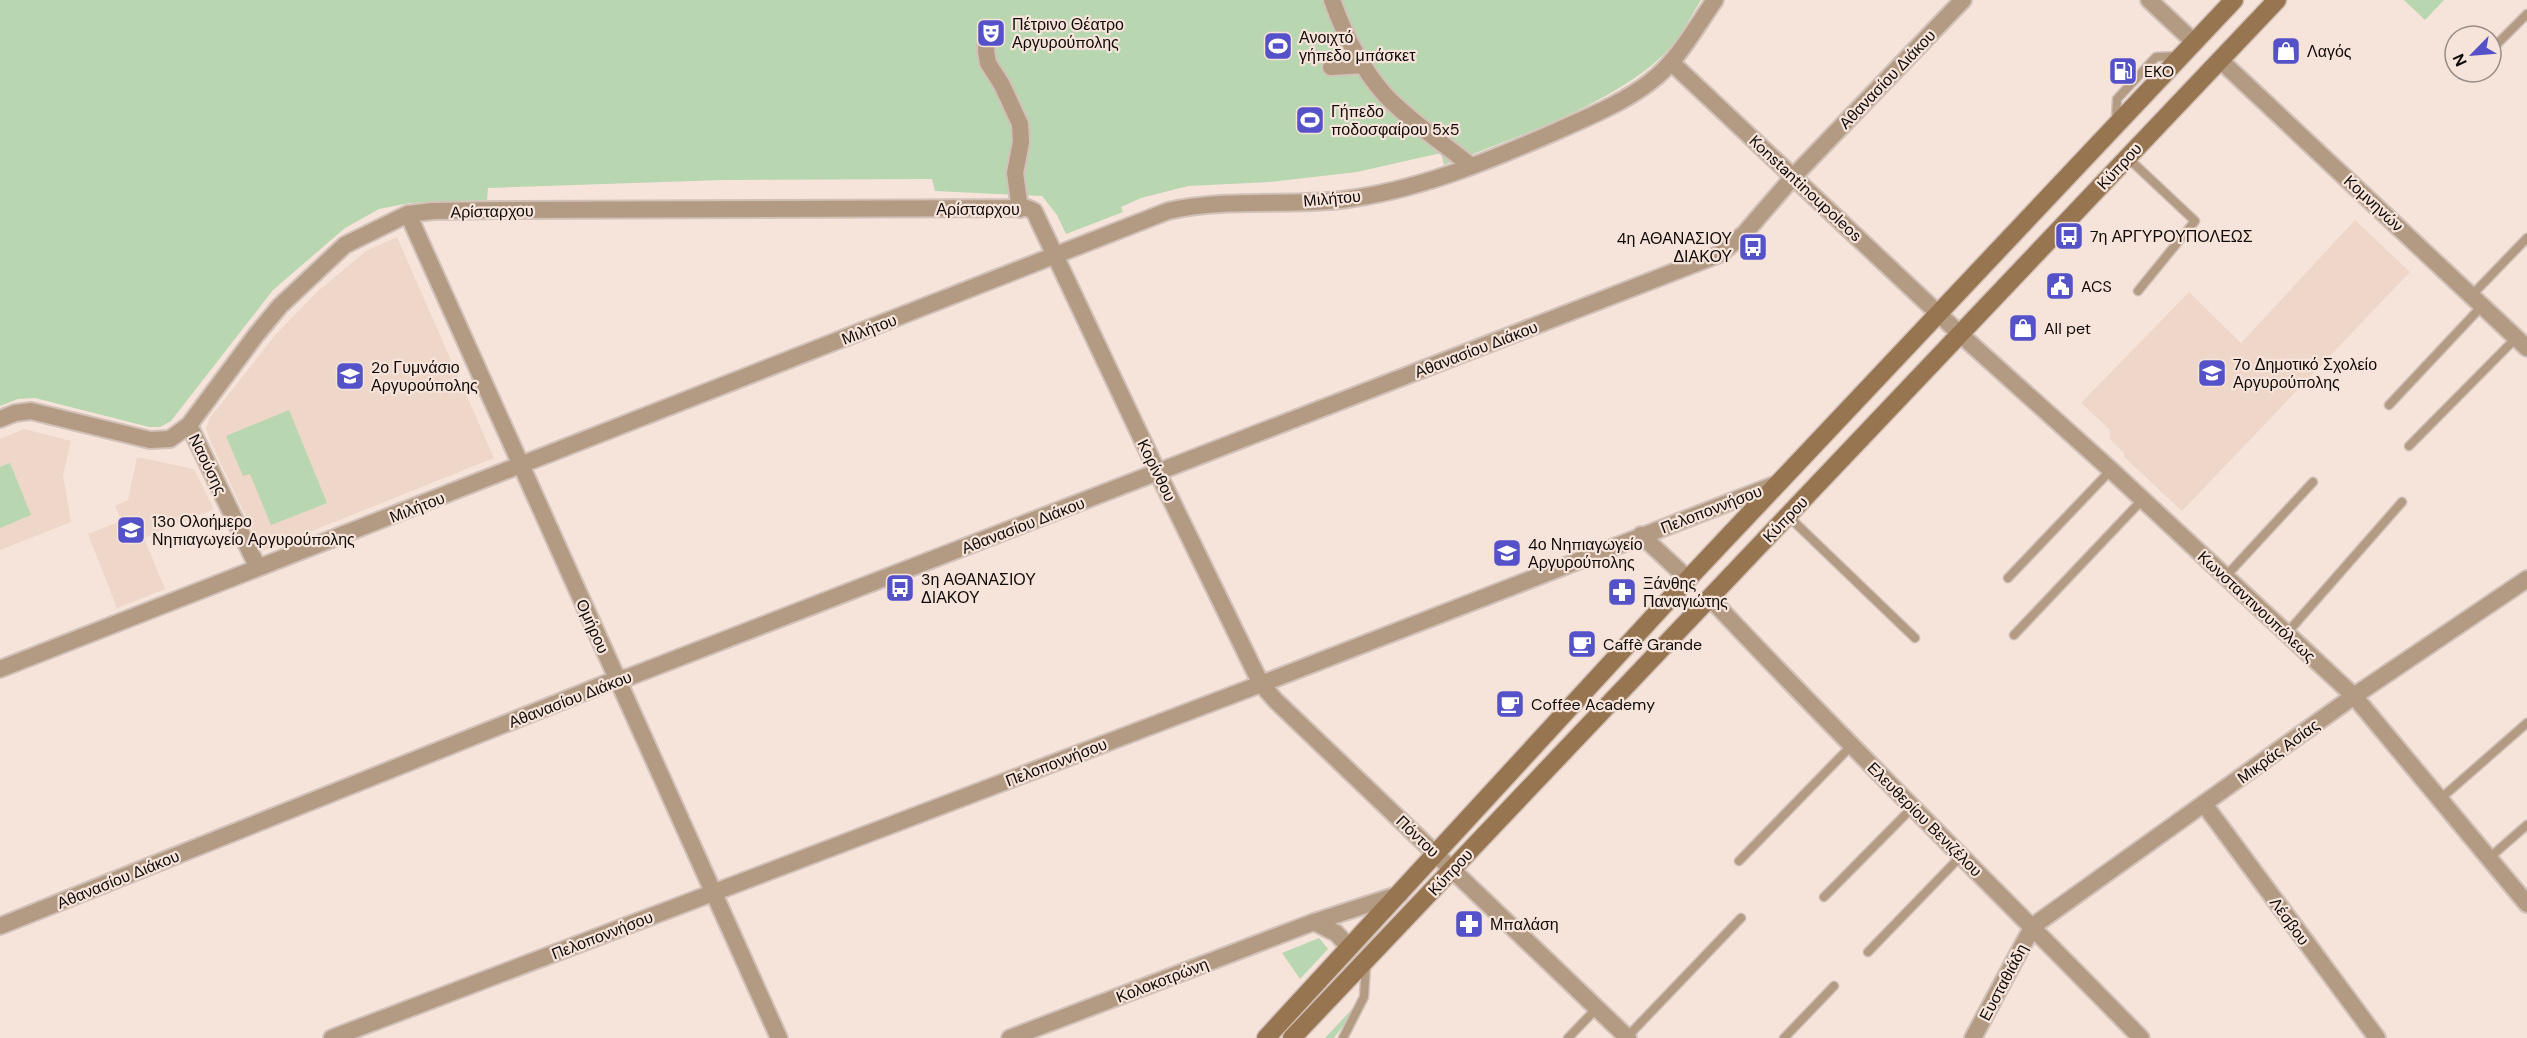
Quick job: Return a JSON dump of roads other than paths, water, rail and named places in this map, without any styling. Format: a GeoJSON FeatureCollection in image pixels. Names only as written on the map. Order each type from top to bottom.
{"type":"FeatureCollection","features":[{"type":"Feature","properties":{"kind":"main road","name":"Κύπρου"},"geometry":{"type":"LineString","coordinates":[[1266,1038],[1688,579],[2234,0]]}},
{"type":"Feature","properties":{"kind":"main road","name":"Κύπρου"},"geometry":{"type":"LineString","coordinates":[[1292,1038],[2277,0]]}},
{"type":"Feature","properties":{"kind":"street"},"geometry":{"type":"LineString","coordinates":[[1332,0],[1364,65],[1386,96],[1471,166]]}},
{"type":"Feature","properties":{"kind":"street","name":"Μιλήτου"},"geometry":{"type":"LineString","coordinates":[[0,669],[1168,211],[1194,205],[1340,200],[1394,190],[1471,166],[1518,148],[1615,103],[1651,81],[1672,63],[1715,0]]}},
{"type":"Feature","properties":{"kind":"street","name":"Αθανασίου Διάκου"},"geometry":{"type":"LineString","coordinates":[[0,926],[617,679],[640,673],[1720,254],[1744,234],[1794,176],[1963,0]]}},
{"type":"Feature","properties":{"kind":"street"},"geometry":{"type":"LineString","coordinates":[[2149,0],[2188,49]]}},
{"type":"Feature","properties":{"kind":"street"},"geometry":{"type":"LineString","coordinates":[[987,36],[988,63],[1020,124],[1021,142],[1015,179],[1020,208]]}},
{"type":"Feature","properties":{"kind":"street","name":"Κομνηνών"},"geometry":{"type":"LineString","coordinates":[[2220,60],[2521,343]]}},
{"type":"Feature","properties":{"kind":"street","name":"Konstantinoupoleos"},"geometry":{"type":"LineString","coordinates":[[1672,63],[1960,334]]}},
{"type":"Feature","properties":{"kind":"street"},"geometry":{"type":"LineString","coordinates":[[1331,67],[1364,65]]}},
{"type":"Feature","properties":{"kind":"street","name":"Αρίσταρχου"},"geometry":{"type":"LineString","coordinates":[[0,419],[15,413],[31,411],[150,440],[170,439],[189,425],[256,335],[290,297],[345,245],[408,214],[433,211],[501,210],[1020,208],[1035,211],[1056,256]]}},
{"type":"Feature","properties":{"kind":"street","name":"Ομήρου"},"geometry":{"type":"LineString","coordinates":[[408,214],[779,1038]]}},
{"type":"Feature","properties":{"kind":"street","name":"Κορίνθου"},"geometry":{"type":"LineString","coordinates":[[1056,256],[1261,684]]}},
{"type":"Feature","properties":{"kind":"street","name":"Κωνσταντινουπόλεως"},"geometry":{"type":"LineString","coordinates":[[1960,334],[2143,499],[2354,696],[2527,904]]}},
{"type":"Feature","properties":{"kind":"street","name":"Ναούσης"},"geometry":{"type":"LineString","coordinates":[[189,425],[258,568]]}},
{"type":"Feature","properties":{"kind":"street","name":"Πελοποννήσου"},"geometry":{"type":"LineString","coordinates":[[332,1038],[1261,684],[1779,483]]}},
{"type":"Feature","properties":{"kind":"street"},"geometry":{"type":"LineString","coordinates":[[1641,535],[1688,579]]}},
{"type":"Feature","properties":{"kind":"street","name":"Μικράς Ασίας"},"geometry":{"type":"LineString","coordinates":[[2033,926],[2354,696],[2526,582]]}},
{"type":"Feature","properties":{"kind":"street","name":"Ελευθερίου Βενιζέλου"},"geometry":{"type":"LineString","coordinates":[[1710,598],[1912,808],[2033,926],[2141,1038]]}},
{"type":"Feature","properties":{"kind":"street","name":"Πόντου"},"geometry":{"type":"LineString","coordinates":[[1261,684],[1627,1038]]}},
{"type":"Feature","properties":{"kind":"street","name":"Λέσβου"},"geometry":{"type":"LineString","coordinates":[[2204,804],[2377,1038]]}},
{"type":"Feature","properties":{"kind":"street","name":"Κολοκοτρώνη"},"geometry":{"type":"LineString","coordinates":[[1010,1038],[1314,922],[1400,894]]}},
{"type":"Feature","properties":{"kind":"street"},"geometry":{"type":"LineString","coordinates":[[1314,922],[1336,933],[1349,947]]}},
{"type":"Feature","properties":{"kind":"street","name":"Ευσταθιάδη"},"geometry":{"type":"LineString","coordinates":[[1973,1038],[2033,926]]}},
{"type":"Feature","properties":{"kind":"lane"},"geometry":{"type":"LineString","coordinates":[[2503,38],[2527,14]]}},
{"type":"Feature","properties":{"kind":"lane"},"geometry":{"type":"LineString","coordinates":[[2127,157],[2195,221],[2138,291]]}},
{"type":"Feature","properties":{"kind":"lane"},"geometry":{"type":"LineString","coordinates":[[2389,405],[2527,238]]}},
{"type":"Feature","properties":{"kind":"lane"},"geometry":{"type":"LineString","coordinates":[[2409,446],[2521,343]]}},
{"type":"Feature","properties":{"kind":"lane"},"geometry":{"type":"LineString","coordinates":[[2008,578],[2111,470]]}},
{"type":"Feature","properties":{"kind":"lane"},"geometry":{"type":"LineString","coordinates":[[2226,576],[2313,482]]}},
{"type":"Feature","properties":{"kind":"lane"},"geometry":{"type":"LineString","coordinates":[[2014,635],[2143,499]]}},
{"type":"Feature","properties":{"kind":"lane"},"geometry":{"type":"LineString","coordinates":[[2287,633],[2403,502]]}},
{"type":"Feature","properties":{"kind":"lane"},"geometry":{"type":"LineString","coordinates":[[1788,516],[1915,638]]}},
{"type":"Feature","properties":{"kind":"lane"},"geometry":{"type":"LineString","coordinates":[[2439,800],[2527,723]]}},
{"type":"Feature","properties":{"kind":"lane"},"geometry":{"type":"LineString","coordinates":[[1739,861],[1852,745]]}},
{"type":"Feature","properties":{"kind":"lane"},"geometry":{"type":"LineString","coordinates":[[1824,897],[1912,808]]}},
{"type":"Feature","properties":{"kind":"lane"},"geometry":{"type":"LineString","coordinates":[[2488,859],[2527,825]]}},
{"type":"Feature","properties":{"kind":"lane"},"geometry":{"type":"LineString","coordinates":[[1868,952],[1961,856]]}},
{"type":"Feature","properties":{"kind":"lane"},"geometry":{"type":"LineString","coordinates":[[1627,1038],[1741,918]]}},
{"type":"Feature","properties":{"kind":"lane"},"geometry":{"type":"LineString","coordinates":[[1345,1037],[1364,997],[1366,960]]}},
{"type":"Feature","properties":{"kind":"lane"},"geometry":{"type":"LineString","coordinates":[[1784,1038],[1834,986]]}},
{"type":"Feature","properties":{"kind":"lane"},"geometry":{"type":"LineString","coordinates":[[1568,1038],[1597,1008]]}},
{"type":"Feature","properties":{"kind":"place","name":"Πέτρινο Θέατρο Αργυρούπολης"},"geometry":{"type":"Point","coordinates":[991,33]}},
{"type":"Feature","properties":{"kind":"place","name":"Ανοιχτό γήπεδο μπάσκετ"},"geometry":{"type":"Point","coordinates":[1278,46]}},
{"type":"Feature","properties":{"kind":"place","name":"Λαγός"},"geometry":{"type":"Point","coordinates":[2286,51]}},
{"type":"Feature","properties":{"kind":"place","name":"EKO"},"geometry":{"type":"Point","coordinates":[2123,71]}},
{"type":"Feature","properties":{"kind":"place","name":"Γήπεδο ποδοσφαίρου 5x5"},"geometry":{"type":"Point","coordinates":[1310,120]}},
{"type":"Feature","properties":{"kind":"place","name":"7η ΑΡΓΥΡΟΥΠΟΛΕΩΣ"},"geometry":{"type":"Point","coordinates":[2069,236]}},
{"type":"Feature","properties":{"kind":"place","name":"4η ΑΘΑΝΑΣΙΟΥ ΔΙΑΚΟΥ"},"geometry":{"type":"Point","coordinates":[1753,247]}},
{"type":"Feature","properties":{"kind":"place","name":"ACS"},"geometry":{"type":"Point","coordinates":[2060,286]}},
{"type":"Feature","properties":{"kind":"place","name":"All pet"},"geometry":{"type":"Point","coordinates":[2023,328]}},
{"type":"Feature","properties":{"kind":"place","name":"7ο Δημοτικό Σχολείο Αργυρούπολης"},"geometry":{"type":"Point","coordinates":[2212,373]}},
{"type":"Feature","properties":{"kind":"place","name":"2ο Γυμνάσιο Αργυρούπολης"},"geometry":{"type":"Point","coordinates":[350,376]}},
{"type":"Feature","properties":{"kind":"place","name":"13ο Ολοήμερο Νηπιαγωγείο Αργυρούπολης"},"geometry":{"type":"Point","coordinates":[131,530]}},
{"type":"Feature","properties":{"kind":"place","name":"4ο Νηπιαγωγείο Αργυρούπολης"},"geometry":{"type":"Point","coordinates":[1507,553]}},
{"type":"Feature","properties":{"kind":"place","name":"3η ΑΘΑΝΑΣΙΟΥ ΔΙΑΚΟΥ"},"geometry":{"type":"Point","coordinates":[900,588]}},
{"type":"Feature","properties":{"kind":"place","name":"Ξάνθης Παναγιώτης"},"geometry":{"type":"Point","coordinates":[1622,592]}},
{"type":"Feature","properties":{"kind":"place","name":"Caffè Grande"},"geometry":{"type":"Point","coordinates":[1582,644]}},
{"type":"Feature","properties":{"kind":"place","name":"Coffee Academy"},"geometry":{"type":"Point","coordinates":[1510,704]}},
{"type":"Feature","properties":{"kind":"place","name":"Μπαλάση"},"geometry":{"type":"Point","coordinates":[1469,924]}}]}
